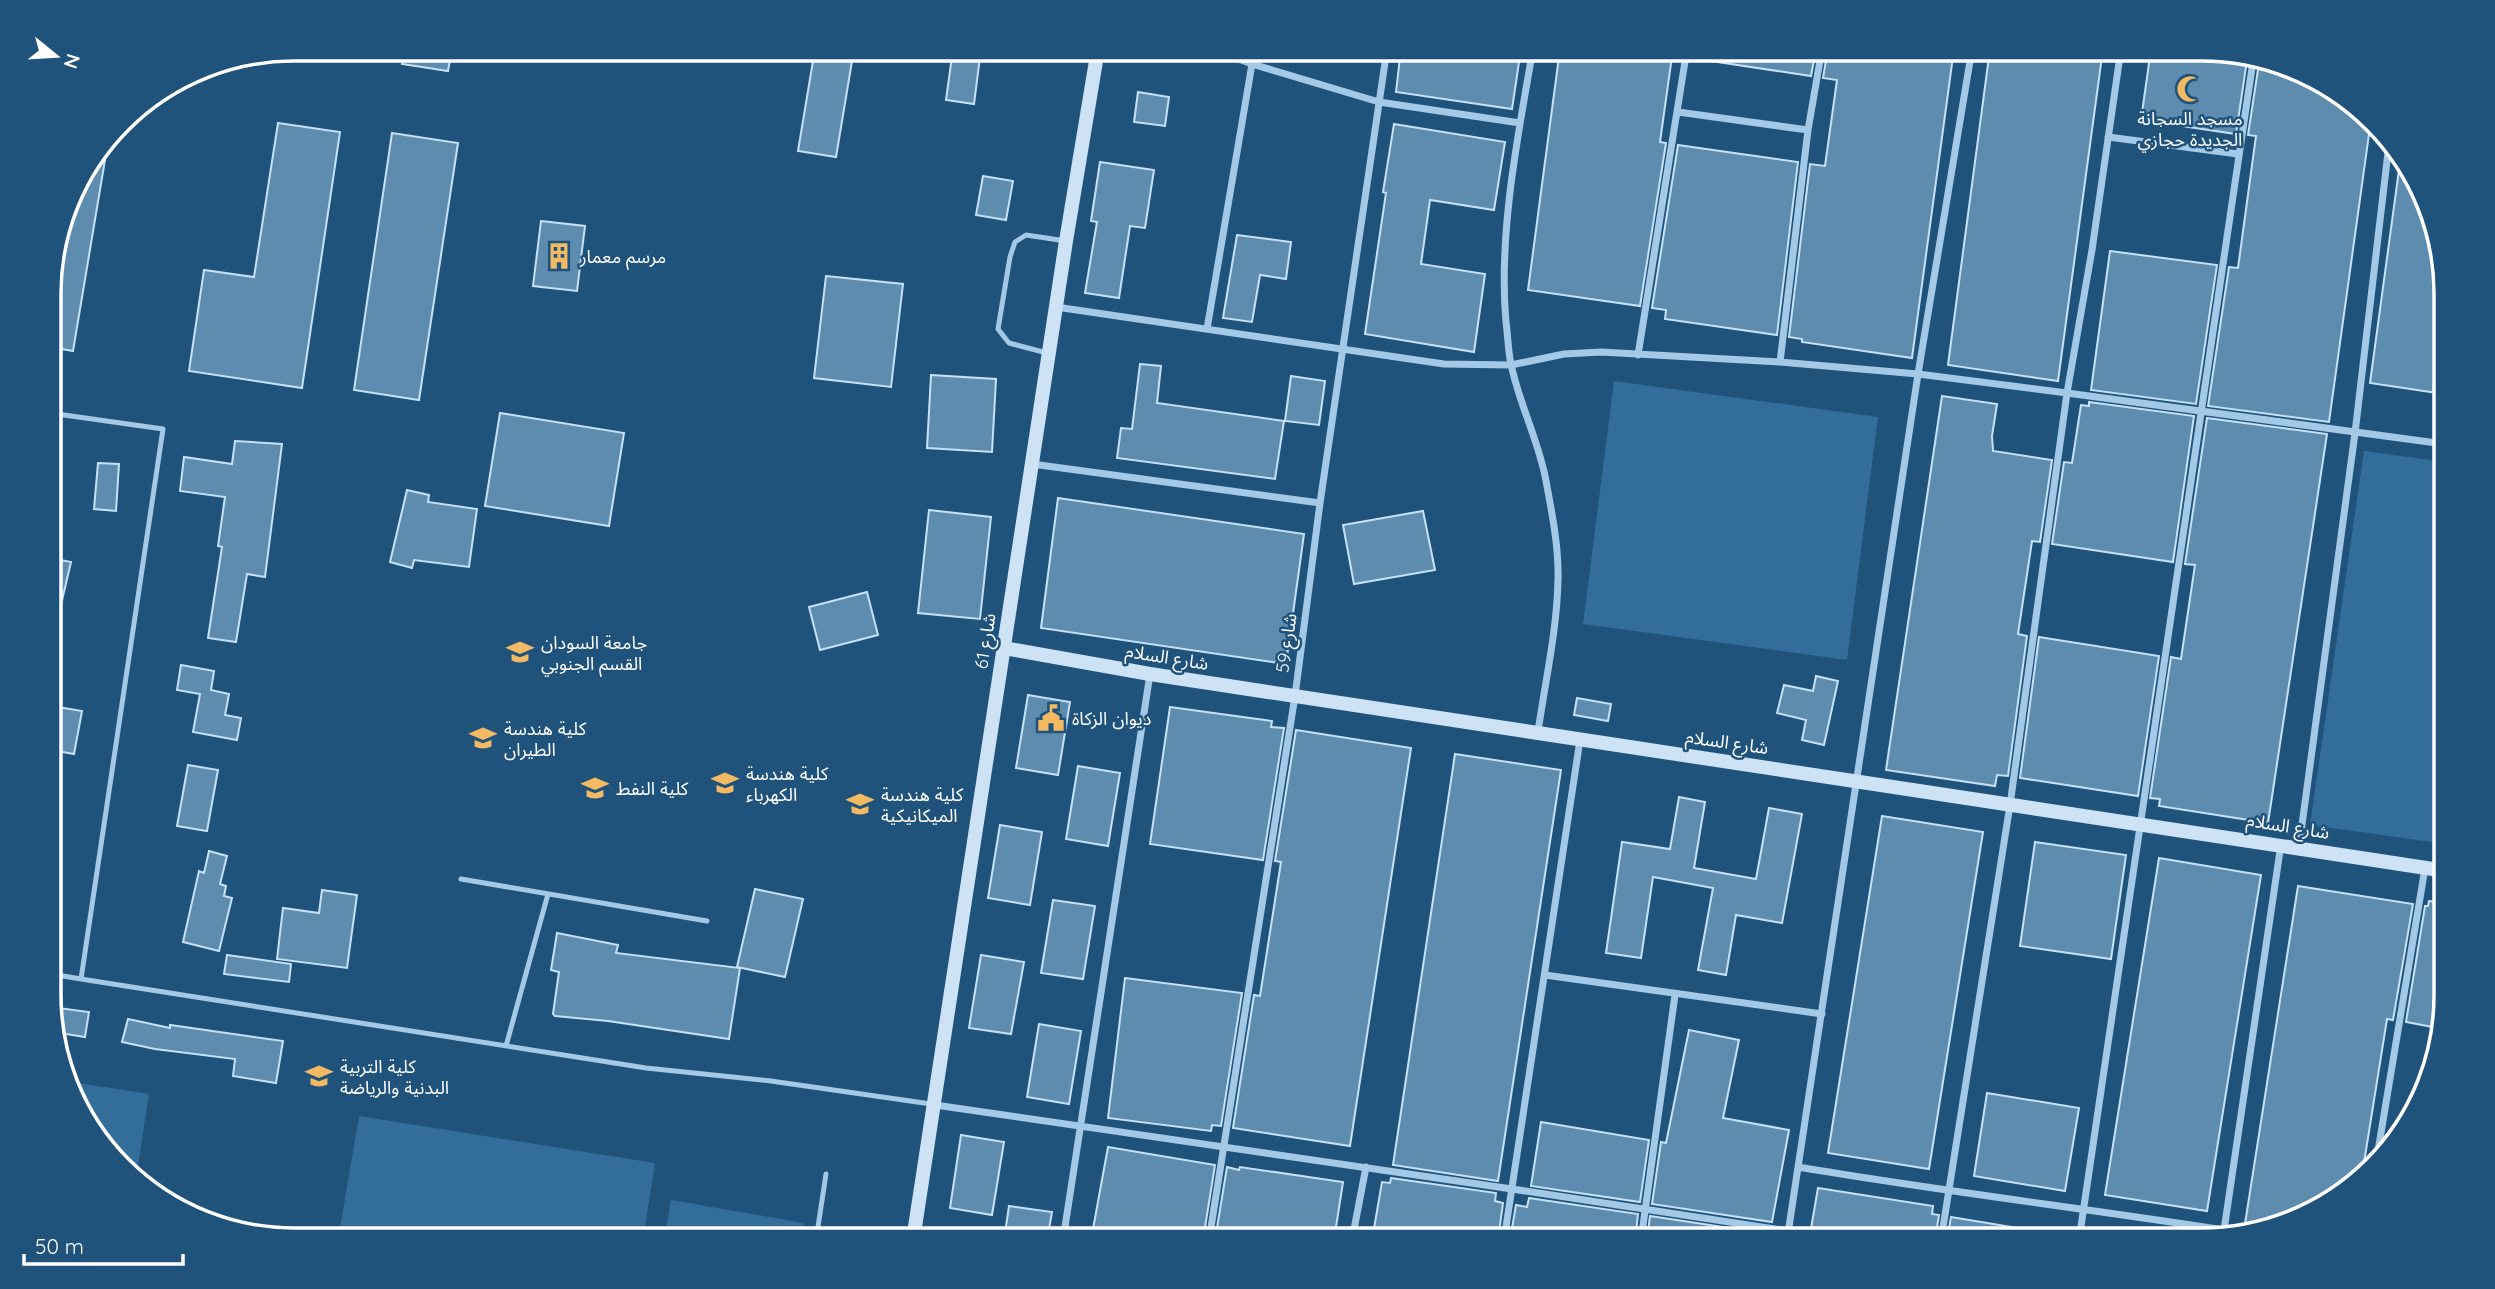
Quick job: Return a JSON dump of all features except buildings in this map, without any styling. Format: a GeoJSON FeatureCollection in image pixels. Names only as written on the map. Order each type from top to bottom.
{"type":"FeatureCollection","features":[{"type":"Feature","properties":{"kind":"street","name":"شارع 61"},"geometry":{"type":"LineString","coordinates":[[915,1228],[1055,307],[1096,61]]}},
{"type":"Feature","properties":{"kind":"street"},"geometry":{"type":"LineString","coordinates":[[1244,61],[1379,102],[1520,123]]}},
{"type":"Feature","properties":{"kind":"street","name":"شارع 59"},"geometry":{"type":"LineString","coordinates":[[1211,1228],[1294,696],[1385,61]]}},
{"type":"Feature","properties":{"kind":"street"},"geometry":{"type":"LineString","coordinates":[[1531,61],[1520,123],[1505,274],[1511,365],[1546,479],[1558,577],[1557,603],[1538,733]]}},
{"type":"Feature","properties":{"kind":"street"},"geometry":{"type":"LineString","coordinates":[[1638,355],[1685,61]]}},
{"type":"Feature","properties":{"kind":"street"},"geometry":{"type":"LineString","coordinates":[[1780,362],[1808,130],[1820,61]]}},
{"type":"Feature","properties":{"kind":"street"},"geometry":{"type":"LineString","coordinates":[[1789,1227],[1856,780],[1970,61]]}},
{"type":"Feature","properties":{"kind":"street"},"geometry":{"type":"LineString","coordinates":[[1943,1227],[2010,805],[2067,393],[2092,250],[2119,61]]}},
{"type":"Feature","properties":{"kind":"street"},"geometry":{"type":"LineString","coordinates":[[1207,329],[1252,64]]}},
{"type":"Feature","properties":{"kind":"street"},"geometry":{"type":"LineString","coordinates":[[2081,1227],[2252,68]]}},
{"type":"Feature","properties":{"kind":"street"},"geometry":{"type":"LineString","coordinates":[[1678,112],[1808,130]]}},
{"type":"Feature","properties":{"kind":"street"},"geometry":{"type":"LineString","coordinates":[[2108,137],[2238,155]]}},
{"type":"Feature","properties":{"kind":"street"},"geometry":{"type":"LineString","coordinates":[[2299,847],[2355,433],[2388,156]]}},
{"type":"Feature","properties":{"kind":"street"},"geometry":{"type":"LineString","coordinates":[[1055,307],[1444,364],[1511,365],[1564,354],[1601,352],[1780,362],[1919,374],[2434,443]]}},
{"type":"Feature","properties":{"kind":"street"},"geometry":{"type":"LineString","coordinates":[[1032,464],[1320,503]]}},
{"type":"Feature","properties":{"kind":"street","name":"شارع السلام"},"geometry":{"type":"LineString","coordinates":[[1004,648],[1150,674],[2434,869]]}},
{"type":"Feature","properties":{"kind":"street"},"geometry":{"type":"LineString","coordinates":[[1065,1228],[1150,674]]}},
{"type":"Feature","properties":{"kind":"street"},"geometry":{"type":"LineString","coordinates":[[1506,1227],[1580,739]]}},
{"type":"Feature","properties":{"kind":"street"},"geometry":{"type":"LineString","coordinates":[[2224,1226],[2281,844]]}},
{"type":"Feature","properties":{"kind":"street"},"geometry":{"type":"LineString","coordinates":[[2379,1144],[2425,868]]}},
{"type":"Feature","properties":{"kind":"street"},"geometry":{"type":"LineString","coordinates":[[1545,975],[1822,1014]]}},
{"type":"Feature","properties":{"kind":"street"},"geometry":{"type":"LineString","coordinates":[[1643,1227],[1675,995]]}},
{"type":"Feature","properties":{"kind":"street"},"geometry":{"type":"LineString","coordinates":[[934,1105],[1646,1209],[1742,1227]]}},
{"type":"Feature","properties":{"kind":"street"},"geometry":{"type":"LineString","coordinates":[[1354,1227],[1366,1167]]}},
{"type":"Feature","properties":{"kind":"street"},"geometry":{"type":"LineString","coordinates":[[1798,1167],[2188,1227]]}},
{"type":"Feature","properties":{"kind":"lane"},"geometry":{"type":"LineString","coordinates":[[1048,354],[1009,343],[998,329],[1015,242],[1026,235],[1066,241]]}},
{"type":"Feature","properties":{"kind":"lane"},"geometry":{"type":"LineString","coordinates":[[62,415],[163,429],[81,979]]}},
{"type":"Feature","properties":{"kind":"lane"},"geometry":{"type":"LineString","coordinates":[[461,879],[707,921]]}},
{"type":"Feature","properties":{"kind":"lane"},"geometry":{"type":"LineString","coordinates":[[506,1046],[548,894]]}},
{"type":"Feature","properties":{"kind":"lane"},"geometry":{"type":"LineString","coordinates":[[61,976],[646,1068],[771,1081],[934,1105]]}},
{"type":"Feature","properties":{"kind":"lane"},"geometry":{"type":"LineString","coordinates":[[818,1228],[826,1174]]}},
{"type":"Feature","properties":{"kind":"shaded area"},"geometry":{"type":"Polygon","coordinates":[[[1614,381],[1878,417],[1847,660],[1583,624],[1614,381]]]}},
{"type":"Feature","properties":{"kind":"shaded area"},"geometry":{"type":"Polygon","coordinates":[[[2364,451],[2434,461],[2434,842],[2310,825],[2364,451]]]}},
{"type":"Feature","properties":{"kind":"shaded area"},"geometry":{"type":"Polygon","coordinates":[[[79,1083],[149,1094],[138,1167],[101,1124],[79,1083]]]}},
{"type":"Feature","properties":{"kind":"shaded area"},"geometry":{"type":"Polygon","coordinates":[[[359,1116],[655,1163],[645,1228],[340,1228],[359,1116]]]}},
{"type":"Feature","properties":{"kind":"shaded area"},"geometry":{"type":"Polygon","coordinates":[[[671,1200],[804,1223],[803,1228],[666,1228],[671,1200]]]}},
{"type":"Feature","properties":{"kind":"place","name":"مسجد السجانة الجديدة حجازي"},"geometry":{"type":"Point","coordinates":[2190,89]}},
{"type":"Feature","properties":{"kind":"place","name":"مرسم معمار"},"geometry":{"type":"Point","coordinates":[559,256]}},
{"type":"Feature","properties":{"kind":"place","name":"جامعة السودان القسم الجنوبي"},"geometry":{"type":"Point","coordinates":[520,652]}},
{"type":"Feature","properties":{"kind":"place","name":"ديوان الزكاة"},"geometry":{"type":"Point","coordinates":[1051,718]}},
{"type":"Feature","properties":{"kind":"place","name":"كلية هندسة الطيران"},"geometry":{"type":"Point","coordinates":[483,738]}},
{"type":"Feature","properties":{"kind":"place","name":"كلية هندسة الكهرباء"},"geometry":{"type":"Point","coordinates":[725,783]}},
{"type":"Feature","properties":{"kind":"place","name":"كلية النفط"},"geometry":{"type":"Point","coordinates":[595,788]}},
{"type":"Feature","properties":{"kind":"place","name":"كلية هندسة الميكانيكية"},"geometry":{"type":"Point","coordinates":[860,804]}},
{"type":"Feature","properties":{"kind":"place","name":"كلية التربية البدنية والرياضة"},"geometry":{"type":"Point","coordinates":[319,1076]}}]}
